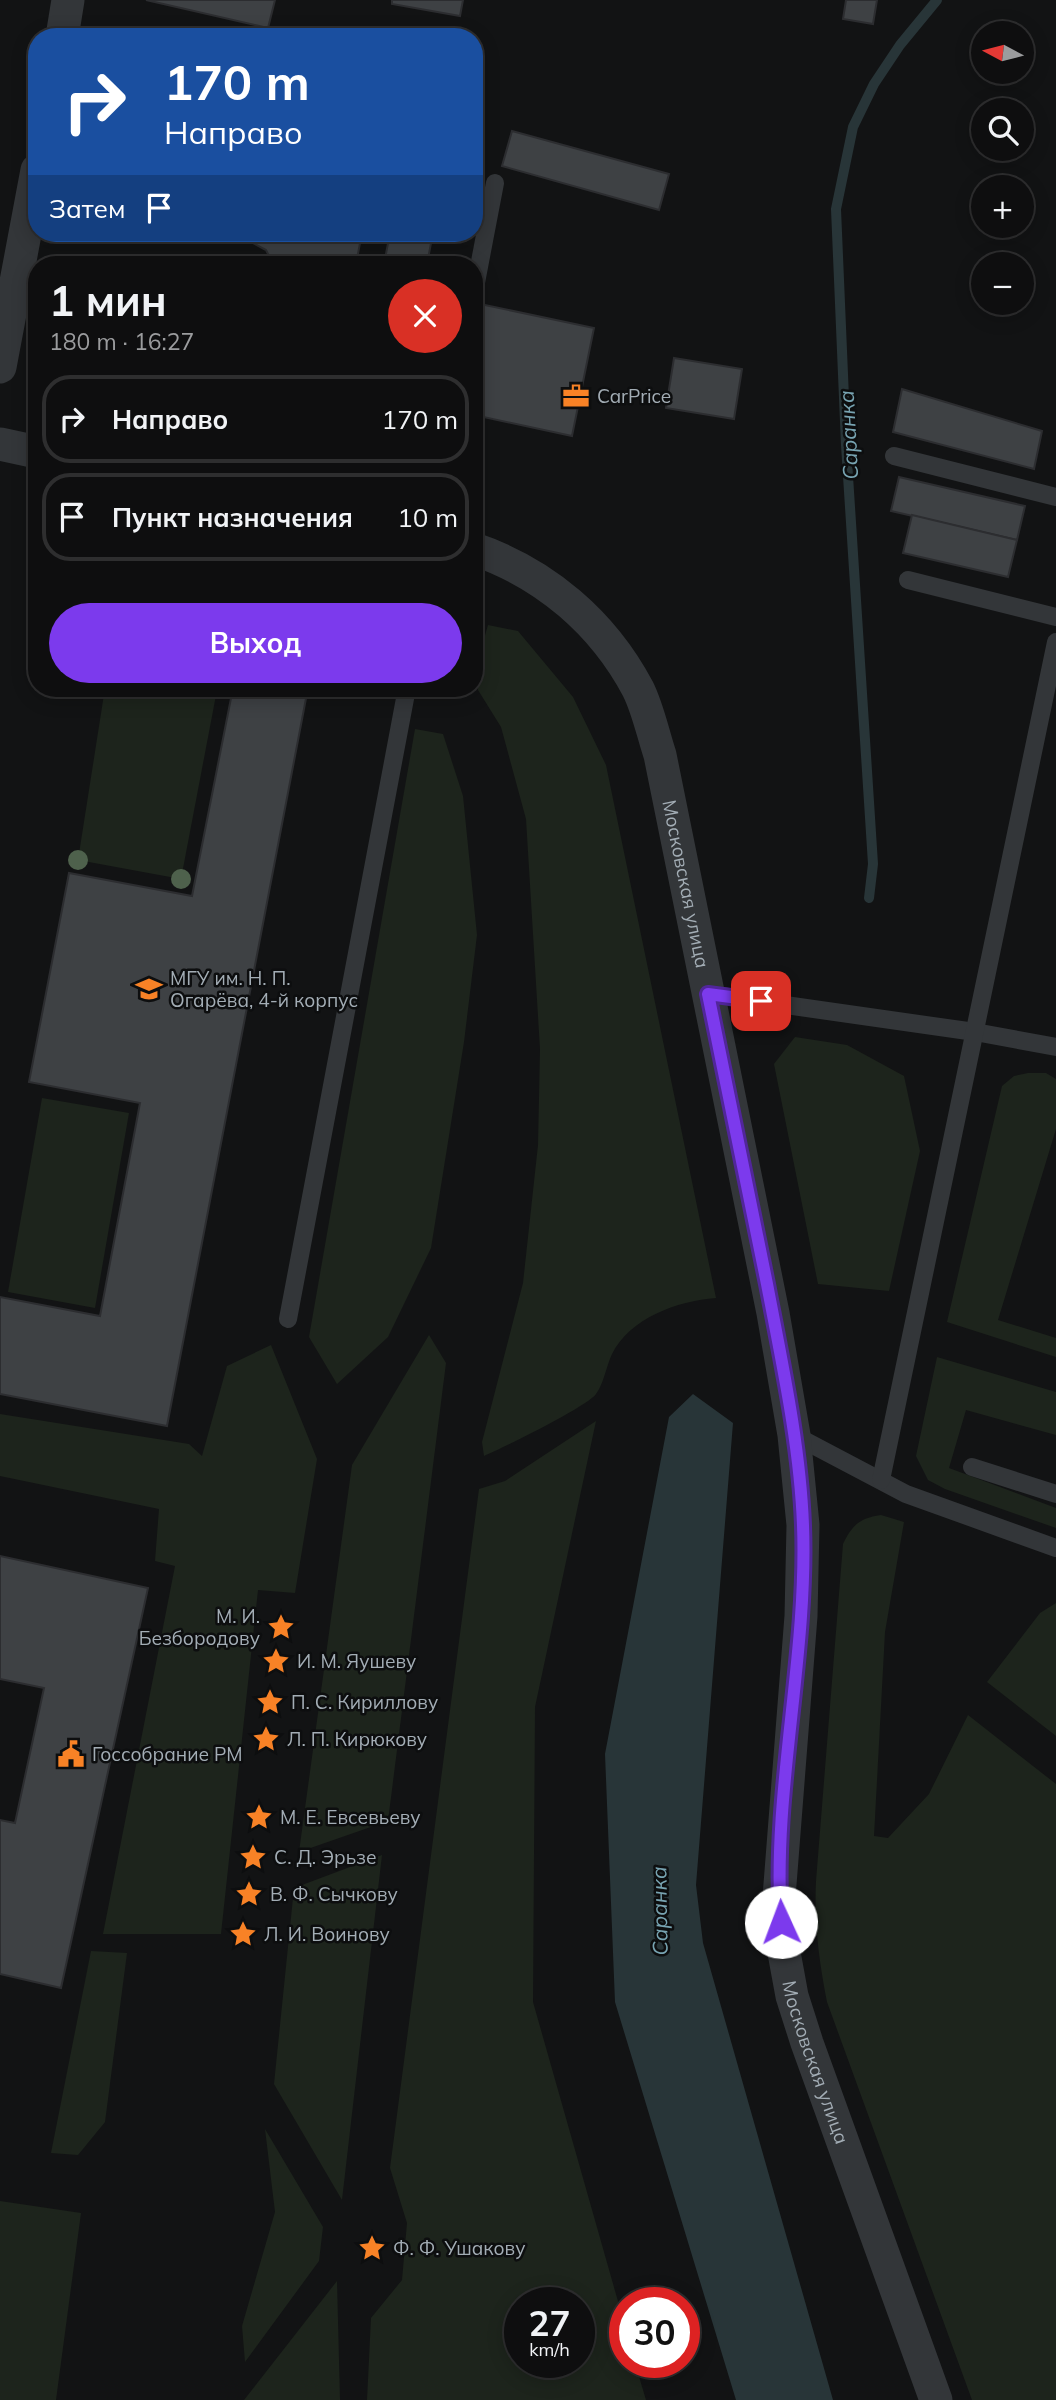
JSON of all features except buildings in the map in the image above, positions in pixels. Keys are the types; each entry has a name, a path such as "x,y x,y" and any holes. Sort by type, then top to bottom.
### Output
{"street":[{"path":"63,28 68,0"},
{"path":"0,367 28,218"},
{"path":"0,444 28,450"},
{"name":"Московская улица","path":"483,553 537,577 578,610 609,644 639,690 660,755 794,1435 803,1525 801,1616 779,1897 783,1947 792,1996 807,2043 936,2400"}],"lane":[{"path":"481,256 495,183"},
{"path":"894,456 1056,497"},
{"path":"908,580 1056,617"},
{"path":"881,1480 1056,642"},
{"path":"288,1319 405,697"},
{"path":"708,994 975,1032 1056,1047"},
{"path":"794,1435 906,1493 1056,1548"},
{"path":"972,1467 1056,1494"}],"shaded area":[{"path":"488,625 518,631 573,697 606,765 716,1298 686,1303 643,1321 620,1341 612,1354 599,1390 590,1400 484,1456 482,1442 523,1283 538,1145 540,1049 526,819 501,727 482,697 483,642"},
{"path":"104,697 216,697 181,879 78,860"},
{"path":"415,729 443,734 463,796 477,935 464,1042 431,1248 388,1337 337,1384 309,1337"},
{"path":"795,1037 847,1045 904,1076 920,1151 889,1291 818,1284 774,1064"},
{"path":"1046,1073 1056,1079 1056,1129 998,1320 1056,1338 1056,1357 947,1322 1002,1086 1014,1076"},
{"path":"42,1098 129,1113 95,1308 8,1292"},
{"path":"429,1335 446,1363 388,1821 299,1852 352,1465"},
{"path":"271,1345 317,1459 295,1593 258,1590 221,1934 103,1934 175,1566 155,1561 159,1509 0,1476 0,1414 189,1444 202,1456 227,1366"},
{"path":"937,1357 1056,1392 1056,1435 966,1410 949,1468 1056,1508 1056,1528 945,1489 928,1480 916,1456"},
{"path":"596,1421 535,1707 533,2002 614,2287 609,2287 609,2378 639,2378 646,2400 367,2400 371,2318 402,2280 407,2223 390,2168 479,1489 505,1481"},
{"path":"881,1515 904,1522 885,1632 874,1836 888,1838 929,1794 968,1715 1056,1784 1056,2400 972,2400 827,2002 818,1942 816,1881 843,1544 858,1524 867,1518"},
{"path":"1056,1603 1056,1736 987,1682 1040,1613"},
{"path":"382,1855 342,2200 274,2084 294,1888"},
{"path":"91,1951 127,1953 105,2122 78,2155 51,2153"},
{"path":"265,2129 323,2227 319,2261 245,2362 242,2326 275,2212"},
{"path":"0,2201 81,2213 56,2400 0,2400"},
{"path":"337,2281 340,2400 244,2400"}],"water":[{"path":"693,1394 733,1423 696,1885 703,1943 833,2400 736,2400 615,2002 605,1754 669,1417"}],"waterway":[{"name":"Саранка","path":"869,898 873,864 846,445 836,209 853,127 874,84 900,45 937,0"}],"place":[{"name":"CarPrice","path":"576,396"},
{"name":"МГУ им. Н. П. Огарёва, 4-й корпус","path":"149,989"},
{"name":"М. И. Безбородову","path":"281,1627"},
{"name":"И. М. Яушеву","path":"276,1661"},
{"name":"П. С. Кириллову","path":"270,1702"},
{"name":"Л. П. Кирюкову","path":"266,1739"},
{"name":"Госсобрание РМ","path":"71,1754"},
{"name":"М. Е. Евсевьеву","path":"259,1817"},
{"name":"С. Д. Эрьзе","path":"253,1857"},
{"name":"В. Ф. Сычкову","path":"249,1894"},
{"name":"Л. И. Воинову","path":"243,1934"},
{"name":"Ф. Ф. Ушакову","path":"372,2248"}],"route":[{"path":"761,1001 708,994 773,1313 794,1435 803,1525 801,1616 782,1841 779,1897 781,1922"}]}
